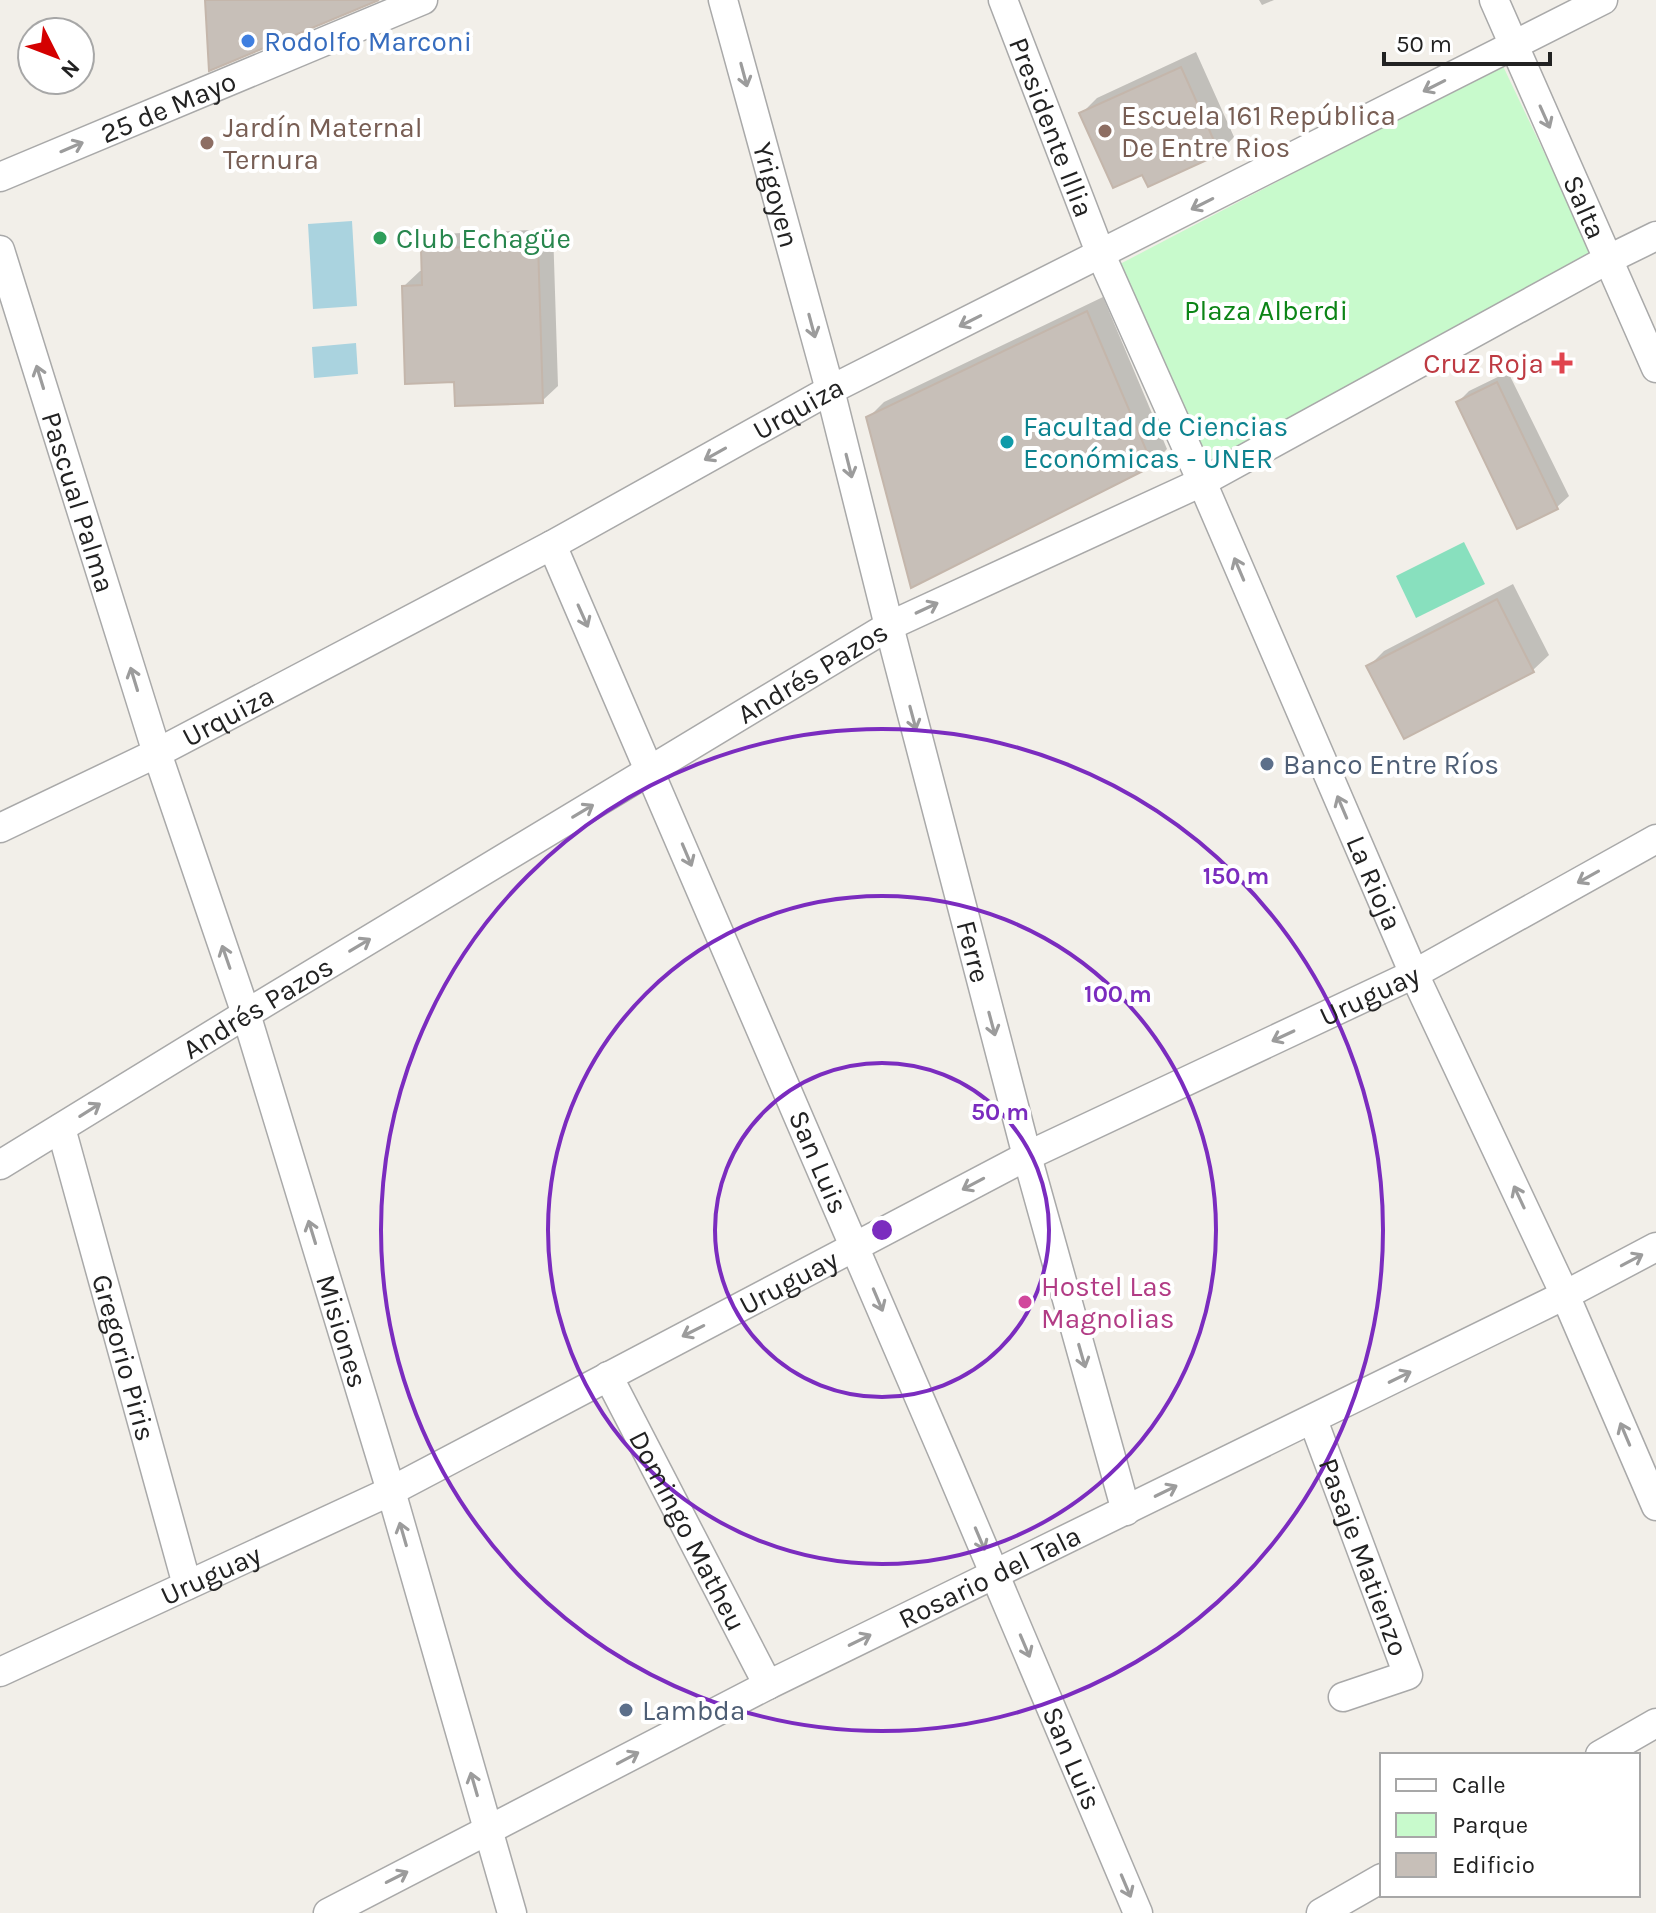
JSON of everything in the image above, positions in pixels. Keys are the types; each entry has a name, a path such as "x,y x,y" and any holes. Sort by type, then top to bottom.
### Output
{"street":[{"name":"25 de Mayo","path":"0,177 423,0"},
{"name":"Yrigoyen","path":"723,0 830,390"},
{"name":"Presidente Illia","path":"1003,0 1101,255"},
{"name":"Salta","path":"1494,0 1656,368"},
{"name":"Urquiza","path":"0,828 157,753 552,545 830,390 1603,0"},
{"name":"Andrés Pazos","path":"0,1165 889,626 1202,482 1656,236"},
{"name":"Pascual Palma","path":"0,250 157,753"},
{"name":"La Rioja","path":"1101,255 1414,974 1565,1295 1656,1506"},
{"name":"Ferre","path":"830,390 1027,1156 1126,1511"},
{"name":"San Luis","path":"552,545 651,770 1138,1913"},
{"name":"Misiones","path":"157,753 246,1014 391,1491 512,1913"},
{"name":"Uruguay","path":"0,1672 391,1491 1027,1156 1414,974 1656,839"},
{"name":"Gregorio Piris","path":"61,1128 187,1585"},
{"name":"Rosario del Tala","path":"328,1913 768,1685 1313,1420 1656,1247"},
{"name":"Domingo Matheu","path":"608,1376 768,1685"},
{"name":"Pasaje Matienzo","path":"1313,1420 1408,1675 1343,1697"},
{"path":"1604,1753 1656,1723"},
{"path":"1321,1913 1380,1879"}],"green space":[{"name":"Plaza Alberdi","path":"1502,64 1592,253 1209,465 1120,264"},
{"path":"1464,542 1485,584 1416,618 1396,576"}],"water":[{"path":"352,221 357,306 313,309 308,224"},
{"path":"356,343 358,374 314,378 312,347"}],"building":[{"name":"Rodolfo Marconi","path":"205,0 379,0 209,71"},
{"path":"1181,67 1220,154 1148,187 1142,175 1113,188 1079,113"},
{"path":"538,244 543,403 455,406 454,382 405,384 402,286 422,285 421,249"},
{"name":"Facultad de Ciencias Económicas - UNER","path":"1087,311 1153,466 911,588 866,417"},
{"path":"1497,382 1558,509 1517,529 1456,402"},
{"path":"1497,599 1534,672 1404,739 1366,666"}],"place":[{"name":"Rodolfo Marconi","path":"248,41"},
{"name":"Escuela 161 República De Entre Rios","path":"1105,131"},
{"name":"Jardín Maternal Ternura","path":"207,143"},
{"name":"Club Echagüe","path":"380,238"},
{"name":"Cruz Roja","path":"1562,363"},
{"name":"Facultad de Ciencias Económicas - UNER","path":"1007,442"},
{"name":"Banco Entre Ríos","path":"1267,764"},
{"name":"Hostel Las Magnolias","path":"1025,1302"},
{"name":"Lambda","path":"626,1710"}]}
